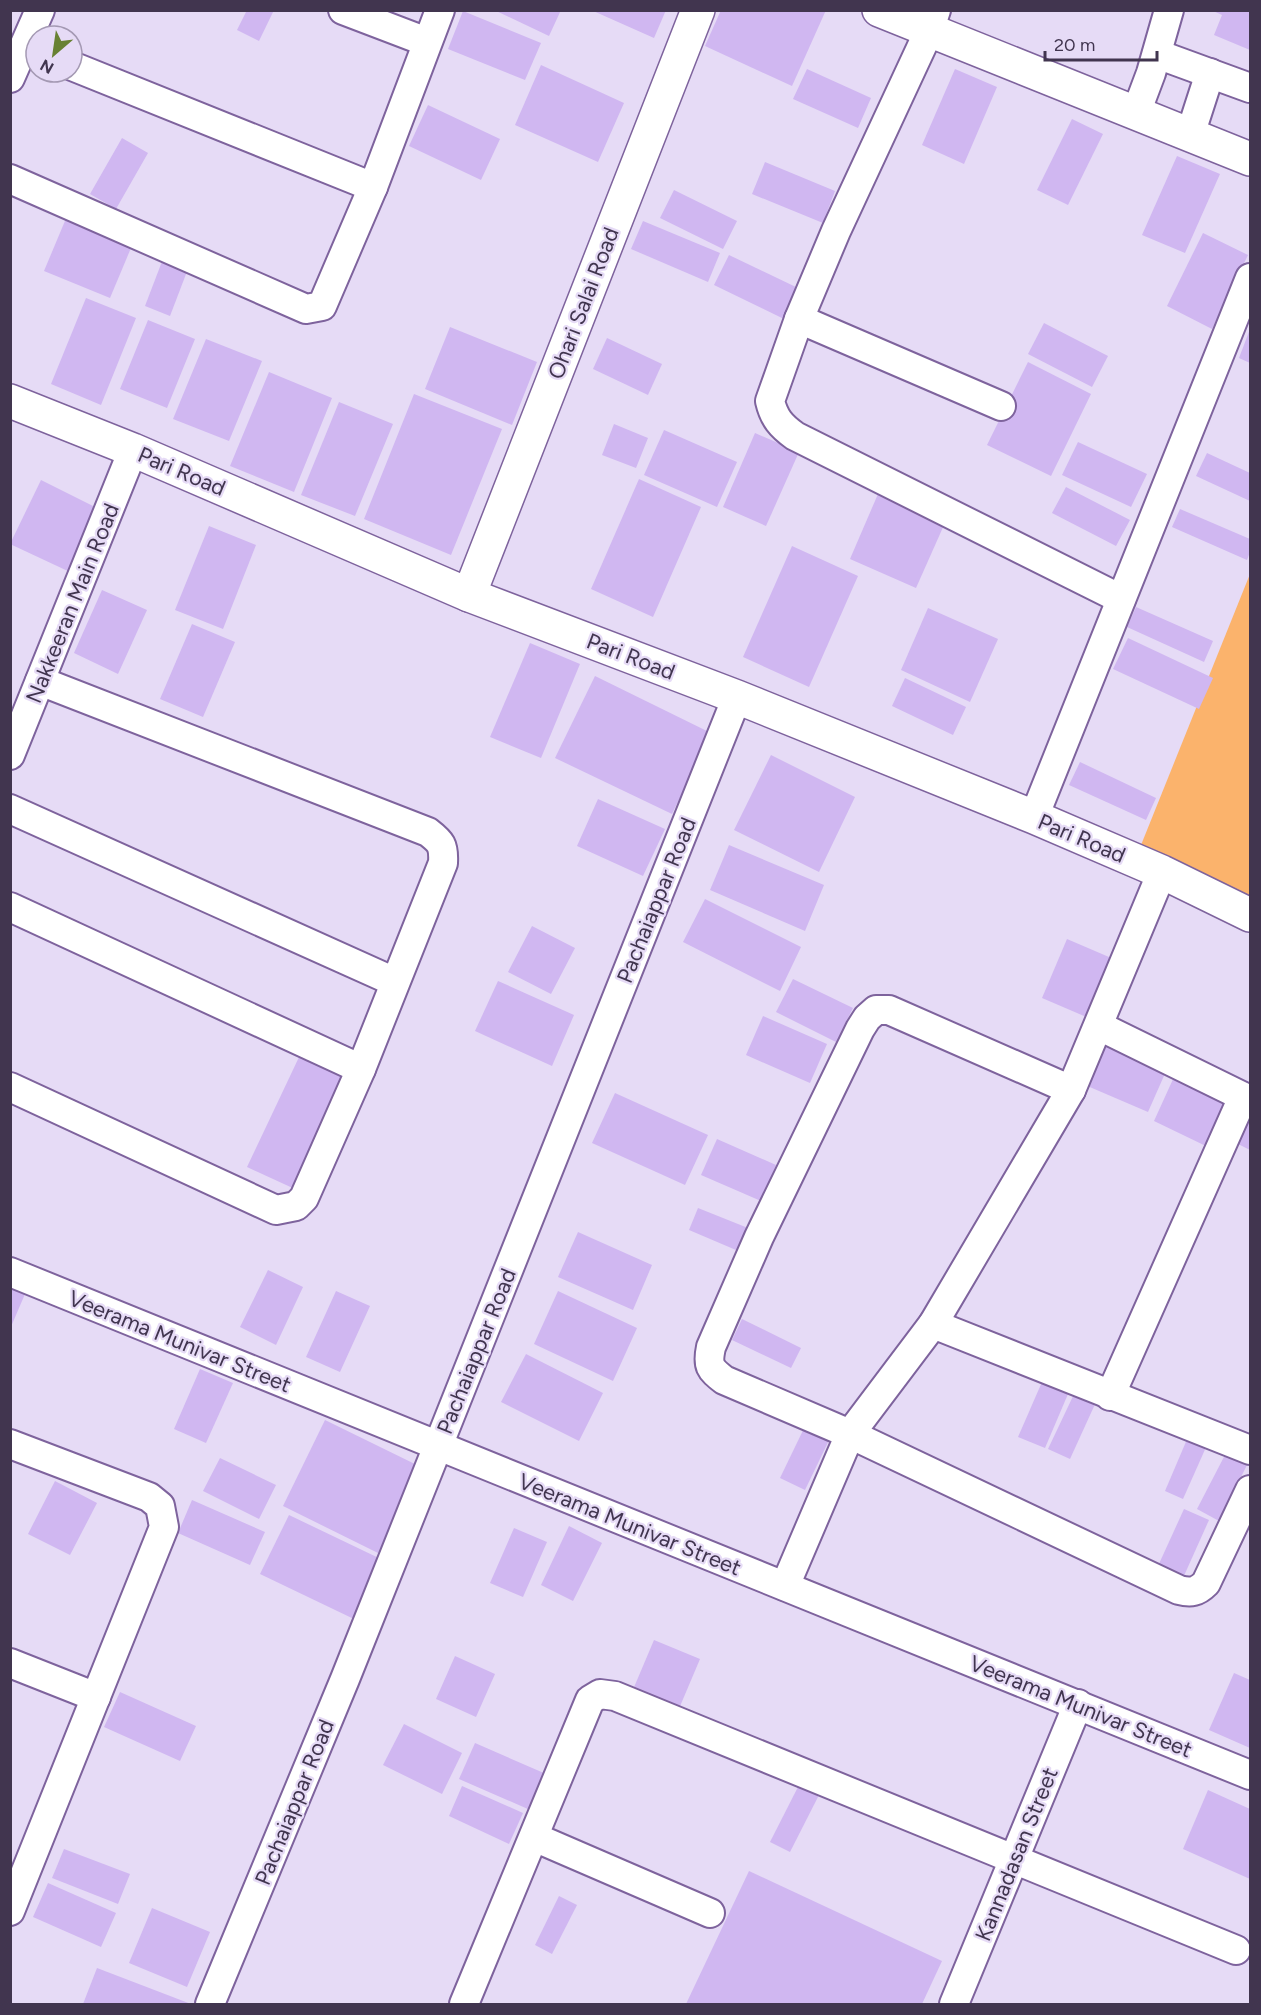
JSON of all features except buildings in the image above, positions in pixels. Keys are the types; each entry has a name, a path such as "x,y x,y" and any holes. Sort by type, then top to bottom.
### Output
{"main road":[{"name":"Ohari Salai Road","path":"469,595 698,10"},
{"path":"879,10 933,21 1136,113 1251,159"},
{"name":"Pari Road","path":"10,401 133,450 469,595 737,696 1034,817 1162,872 1251,915"}],"street":[{"path":"343,10 427,42"},
{"path":"10,179 306,309 322,306 373,187 440,10"},
{"path":"1136,113 1169,10"},
{"path":"933,21 836,231 799,319 770,401 773,413 780,425 795,436 1121,599"},
{"path":"1156,54 1251,88"},
{"path":"10,78 24,58"},
{"path":"84,71 373,187"},
{"path":"1190,135 1210,73"},
{"path":"1034,817 1251,278"},
{"path":"799,319 1001,406"},
{"name":"Nakkeeran Main Road","path":"10,755 133,450"},
{"path":"10,1087 276,1210 296,1206 303,1198 361,1069 443,863 441,842 428,832 40,681"},
{"name":"Pachaiappar Road","path":"210,2004 345,1679 737,696"},
{"path":"10,809 395,982"},
{"path":"785,1586 850,1434 933,1324 1071,1090 1162,872"},
{"path":"10,907 361,1069"},
{"path":"1071,1090 889,1010 876,1010 860,1029 759,1237 711,1347 708,1359 712,1371 724,1380 850,1434 1179,1590 1198,1591 1206,1583 1251,1490"},
{"path":"1099,1026 1247,1099 1110,1396"},
{"name":"Veerama Munivar Street","path":"10,1272 1251,1775"},
{"path":"933,1324 1251,1450"},
{"path":"10,1444 149,1497 160,1506 164,1527 12,1901"},
{"path":"10,1663 96,1697"},
{"path":"464,2004 590,1700 600,1694 615,1696 1236,1950"},
{"name":"Kannadasan Street","path":"954,2004 1078,1704"},
{"path":"534,1837 710,1912"}],"shaded area":[{"path":"1250,574 1250,916 1135,860"}]}
